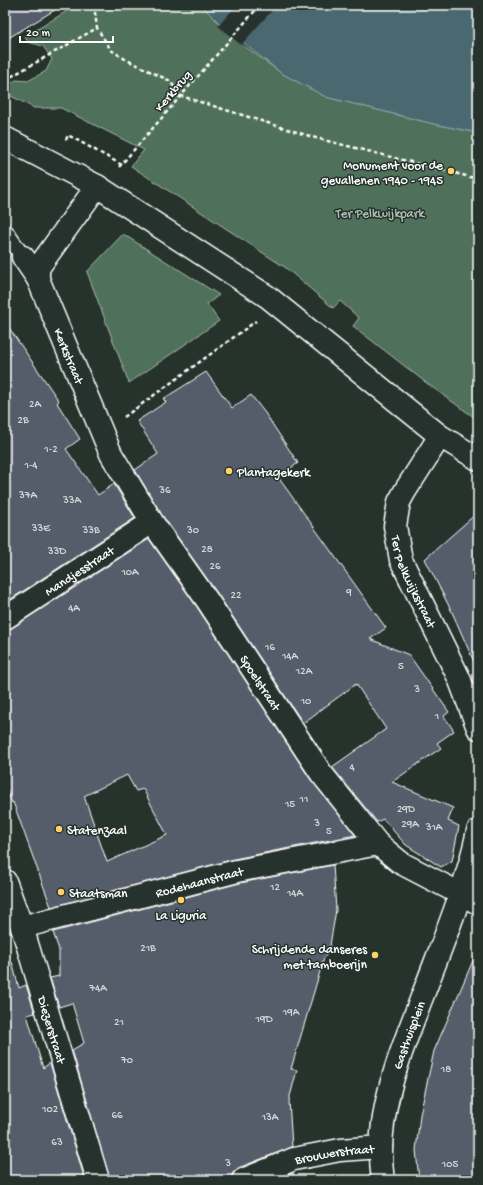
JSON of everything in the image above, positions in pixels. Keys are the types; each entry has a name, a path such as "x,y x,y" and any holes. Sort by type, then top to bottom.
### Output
{"street":[{"path":"5,138 97,186 268,297 440,436 478,459"},
{"path":"38,279 38,268 97,186"},
{"name":"Kerkstraat","path":"23,257 38,279 103,432"},
{"name":"Spoelstraat","path":"103,432 111,454 152,522 207,600 321,773 378,844 401,864 469,899"},
{"name":"Ter Pelkwijkstraat","path":"440,436 404,491 399,502 395,526 401,560 459,678 478,728"},
{"name":"Mandjesstraat","path":"5,618 152,522"},
{"path":"469,899 478,831"},
{"name":"Rodehaanstraat","path":"22,927 237,871 378,844"},
{"name":"Diezerstraat","path":"5,881 22,927 98,1180"},
{"name":"Gasthuisplein","path":"383,1180 381,1147 388,1096 411,1024 469,899"},
{"name":"Brouwerstraat","path":"243,1180 294,1160 315,1154 340,1150 381,1147"}],"lane":[{"name":"Kerkstraat","path":"5,231 23,257"}],"path":[{"path":"94,5 97,28 111,50 125,59 170,81 180,96 316,138 478,179"},
{"name":"Kerkbrug","path":"97,186 122,165 260,5"},
{"path":"5,80 97,28"},
{"path":"103,432 278,306"}],"green space":[{"name":"Ter Pelkwijkpark","path":"72,5 201,5 243,45 281,73 326,97 434,124 478,133 478,420 429,385 353,326 359,318 340,301 333,308 286,268 131,166 144,150 61,108 34,108 9,95 5,96 5,87 16,80 28,81 46,71 52,59 43,46 28,42 25,37 70,9"},
{"path":"123,234 219,295 207,304 219,321 129,383 87,272"}],"water":[{"path":"201,5 478,5 478,133 434,124 326,97 281,73 219,23"}],"pier":[{"path":"237,5 277,5 241,45 218,26"}],"building":[{"path":"5,5 63,5 5,40"},
{"path":"5,322 59,401 57,403 80,439 66,449 98,495 114,484 135,518 5,603"},
{"path":"206,372 232,408 251,395 265,413 298,463 278,477 386,628 370,639 409,655 449,712 444,716 454,731 437,743 441,748 392,782 453,808 448,821 459,826 452,861 441,867 406,845 383,819 377,822 332,767 386,729 356,684 303,723 217,593 162,515 135,470 158,454 137,421 166,402 163,399"},
{"path":"478,512 478,671 452,612 425,559"},
{"path":"149,539 197,607 311,780 355,835 234,859 51,907 13,802 12,803 5,785 5,630 12,628","holes":["127,775 136,791 143,789 167,835 107,862 84,796"]},
{"path":"333,865 336,910 329,951 324,958 291,1069 297,1070 289,1100 292,1147 238,1168 233,1173 231,1180 110,1180 72,1050 84,1043 72,1003 59,1007 50,978 59,976 59,950 53,932 240,883"},
{"path":"478,949 478,1180 419,1180 416,1150 420,1115 434,1051"},
{"path":"12,962 19,988 26,985 35,1013 27,1015 43,1068 50,1063 85,1180 5,1180 5,963"},
{"path":"293,1173 295,1180 276,1180"}],"place":[{"name":"Monument voor de gevallenen 1940 - 1945","path":"451,171"},
{"name":"Plantagekerk","path":"229,471"},
{"name":"Statenzaal","path":"59,829"},
{"name":"Staatsman","path":"61,892"},
{"name":"La Liguria","path":"181,900"},
{"name":"Schrijdende danseres met tamboerijn","path":"375,955"}]}
